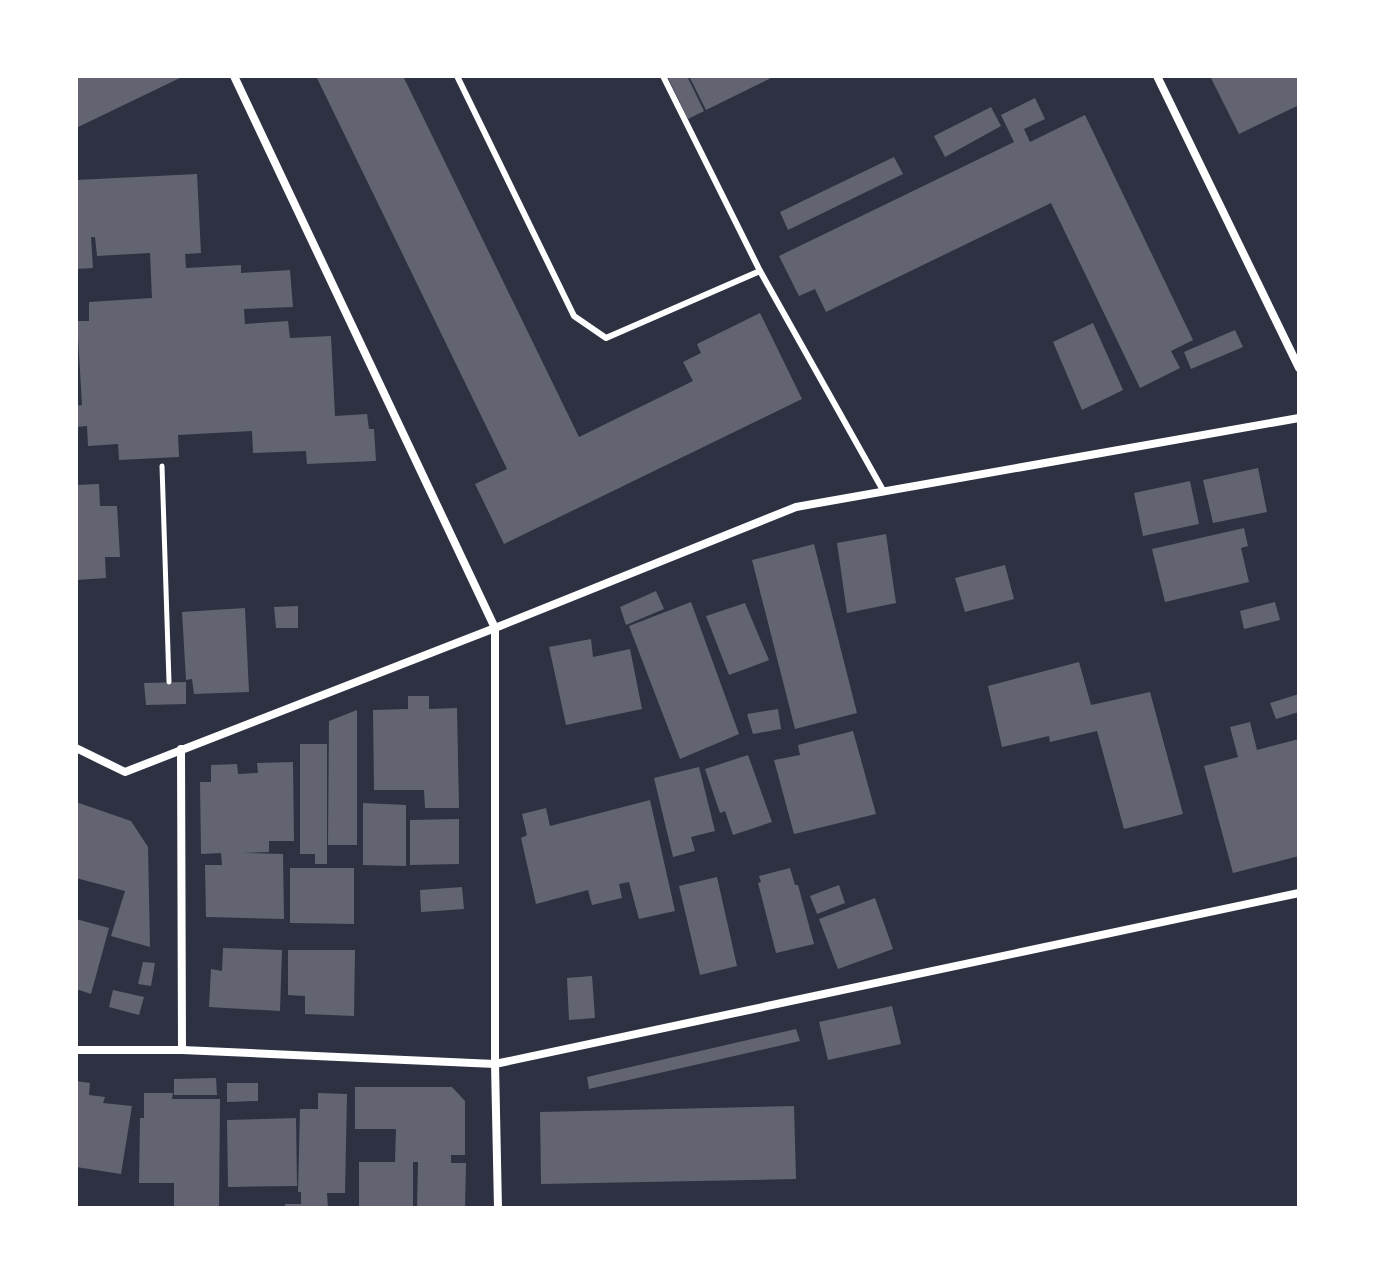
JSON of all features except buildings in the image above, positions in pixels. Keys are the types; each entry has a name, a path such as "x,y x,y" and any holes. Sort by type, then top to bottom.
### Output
{"street":[{"path":"234,76 495,628 498,1208"},
{"path":"1157,76 1299,368"},
{"path":"76,748 125,772 796,507 1299,418"},
{"path":"181,749 182,1050"},
{"path":"76,1050 182,1050 495,1064 1299,893"}],"lane":[{"path":"457,76 574,316 606,338 760,271"},
{"path":"663,76 760,271 884,492"}],"path":[{"path":"162,466 169,682"}]}
